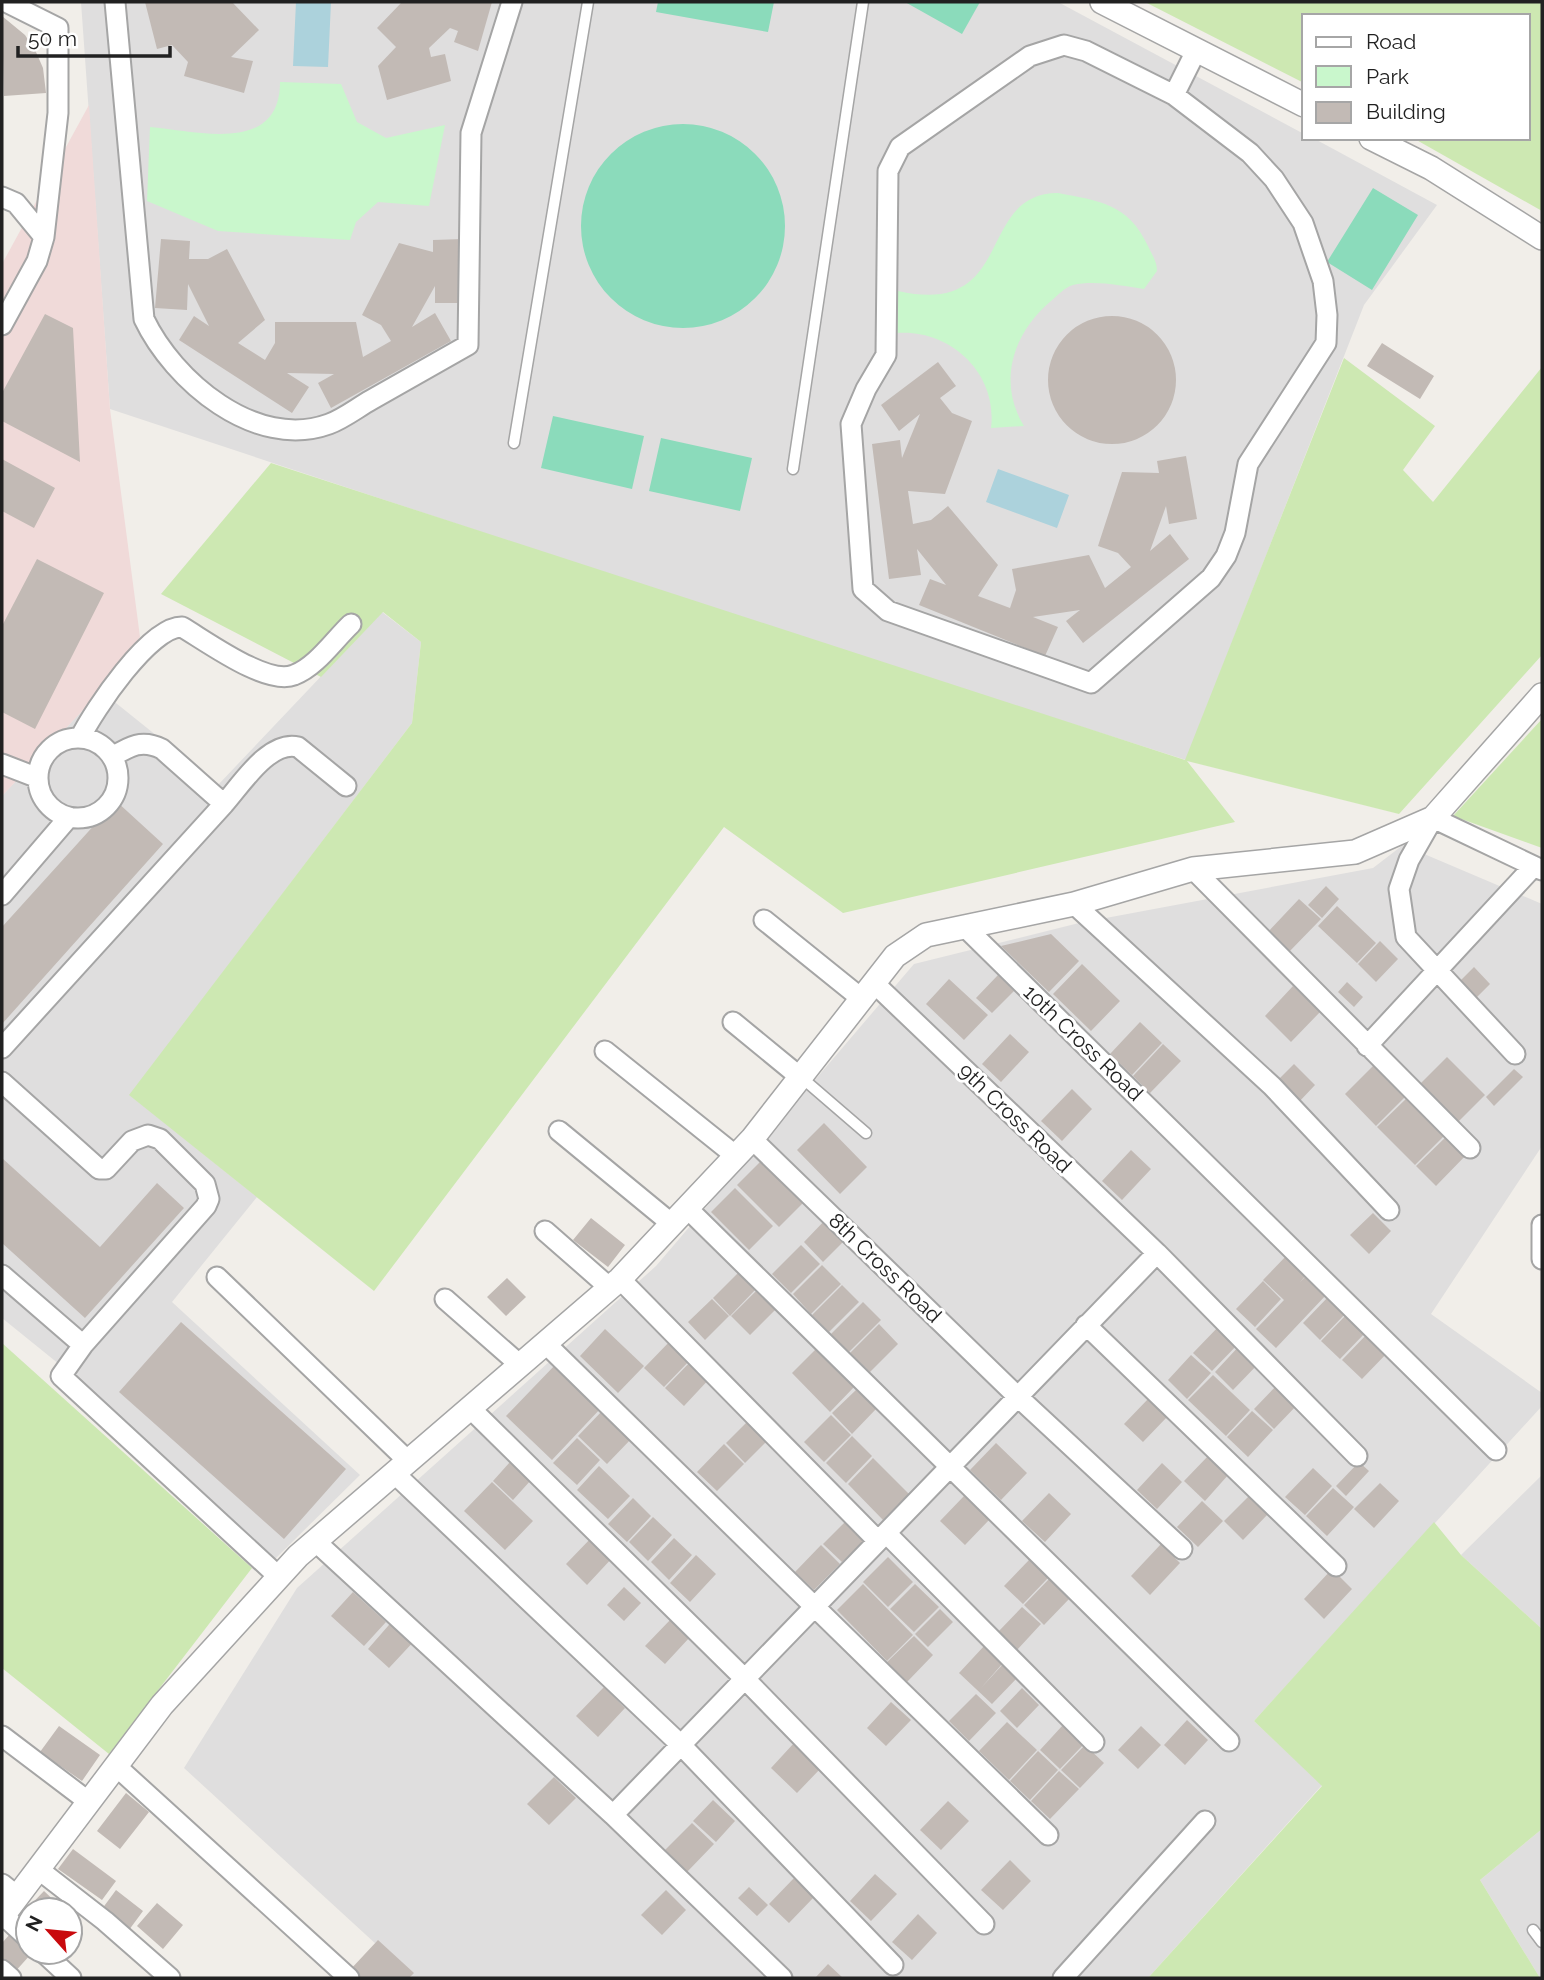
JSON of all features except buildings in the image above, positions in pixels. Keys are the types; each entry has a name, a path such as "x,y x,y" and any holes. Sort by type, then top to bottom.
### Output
{"street":[{"path":"2,325 37,261 44,237 58,113 58,28 6,2"},
{"path":"115,2 144,319 153,338 178,371 212,399 258,422 301,428 330,424 468,345 471,133 512,2"},
{"path":"1102,2 1302,104"},
{"path":"1064,44 1086,51 1169,93 1250,153 1273,179 1303,223 1323,281 1327,316 1326,343 1248,464 1235,533 1226,556 1211,578 1091,683 888,611 863,589 851,424 866,389 886,355 888,171 900,147 1030,56 1064,44"},
{"path":"1169,93 1192,49"},
{"path":"1375,140 1431,168 1542,238"},
{"path":"2,197 16,203 44,237"},
{"path":"80,738 94,711 111,690 153,642 173,627 182,627 248,665 281,678 305,670 351,624"},
{"path":"1515,1054 1406,937 1399,889 1409,860 1433,818 1542,695"},
{"path":"80,738 104,747 112,757 117,769 114,795 95,814 69,817 47,803 38,778 46,753 56,744 80,738"},
{"path":"112,757 132,745 152,744 162,749 223,804"},
{"path":"2,1048 223,804 275,751 291,745 298,747 346,786"},
{"path":"2,764 38,778"},
{"path":"2,895 69,817"},
{"path":"2,1916 10,1890 38,1869 162,1705 278,1577 315,1541 615,1283 752,1139 895,956 926,935 1074,904 1193,869 1354,852 1433,818 1537,869 1437,970 1367,1046"},
{"path":"1193,869 1470,1148"},
{"path":"1074,904 1272,1086 1389,1210"},
{"name":"9th Cross Road","path":"764,920 868,991 1157,1253 1357,1456"},
{"name":"10th Cross Road","path":"965,927 1496,1450"},
{"path":"733,1022 800,1077"},
{"path":"604,1051 736,1156"},
{"path":"2,1082 99,1169 106,1169 132,1141 148,1135 160,1139 205,1184 208,1190 206,1206 83,1345 61,1376 278,1577"},
{"path":"559,1131 680,1216 951,1465 1229,1741"},
{"name":"8th Cross Road","path":"752,1139 1018,1396 1182,1549"},
{"path":"1542,1225 1542,1259"},
{"path":"545,1231 615,1283 1094,1742"},
{"path":"613,1815 1157,1253"},
{"path":"2,1275 83,1345"},
{"path":"217,1277 401,1467 681,1745 893,1965"},
{"path":"445,1299 520,1365"},
{"path":"1086,1325 1336,1566"},
{"path":"545,1343 1048,1835"},
{"path":"470,1408 745,1679 984,1924"},
{"path":"315,1541 613,1815 782,1978"},
{"path":"2,1736 89,1802"},
{"path":"116,1766 349,1978"},
{"path":"1063,1978 1205,1821"},
{"path":"38,1869 106,1922 170,1978"},
{"path":"58,1966 71,1978"},
{"path":"2,1970 11,1978"}],"lane":[{"path":"514,443 588,2"},
{"path":"793,469 863,2"},
{"path":"800,1077 866,1133"},
{"path":"1533,1930 1542,1942"}],"shaded area":[{"path":"81,2 1058,2 1302,133 1302,140 1317,140 1437,205 1364,305 1186,760 765,626 110,409"},
{"path":"89,105 110,409 140,637 101,691 2,796 2,264"},
{"path":"382,612 421,642 412,723 130,1095 257,1197 172,1302 360,1475 274,1560 96,1394 2,1318 2,796 101,691 218,785"},
{"path":"1403,845 1542,904 1542,1146 1431,1314 1542,1393 1542,1406 1254,1721 1322,1785 1148,1978 413,1978 184,1768 297,1588 656,1266 914,964 1079,923 1373,868"},
{"path":"1542,1475 1542,1629 1461,1555"},
{"path":"1542,1829 1542,1978 1540,1978 1480,1880"}],"green space":[{"path":"658,2 774,2 768,32 656,12"},
{"path":"905,2 980,2 962,34"},
{"path":"1145,2 1542,2 1542,211 1417,140 1530,140 1530,14 1302,14 1302,82"},
{"path":"280,82 341,84 357,122 386,138 445,125 429,206 378,202 356,222 350,240 218,231 147,201 150,127 212,134 251,129 266,120 276,105"},
{"path":"683,124 722,131 755,154 778,187 785,226 778,265 755,298 722,321 683,328 644,321 611,298 588,265 581,226 588,187 611,154 644,131"},
{"path":"1373,188 1418,215 1372,290 1327,262"},
{"path":"1058,193 1099,202 1122,212 1140,232 1154,258 1157,271 1144,289 1108,284 1073,285 1051,301 1027,328 1013,359 1011,392 1024,426 991,428 987,389 967,358 935,338 897,333 898,291 936,295 962,287 979,272 1015,212 1032,198"},
{"path":"1344,358 1435,426 1403,470 1433,502 1542,367 1542,655 1399,814 1187,761 1235,822 843,913 724,827 374,1291 129,1095 412,723 421,642 383,612 321,677 161,594 271,463 1185,760"},
{"path":"553,416 644,436 632,489 541,468"},
{"path":"661,438 752,458 740,511 649,491"},
{"path":"1542,719 1542,848 1453,816"},
{"path":"2,1343 252,1568 109,1754 2,1668"},
{"path":"1434,1522 1461,1555 1542,1629 1542,1829 1480,1880 1540,1978 1148,1978 1322,1786 1254,1721"}],"water":[{"path":"296,2 331,2 328,67 293,66"},
{"path":"998,469 1069,495 1057,528 986,502"}]}
